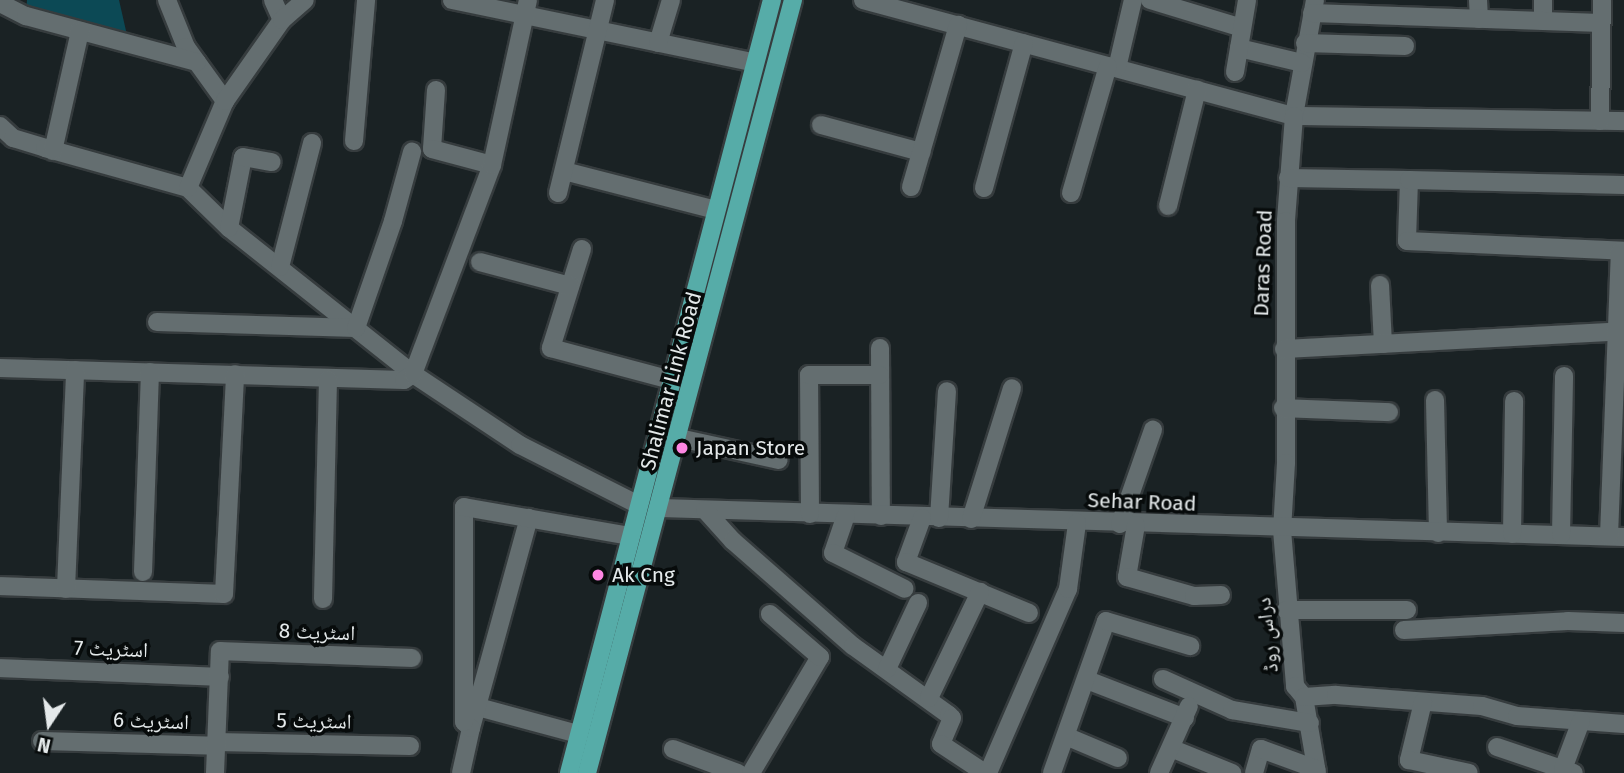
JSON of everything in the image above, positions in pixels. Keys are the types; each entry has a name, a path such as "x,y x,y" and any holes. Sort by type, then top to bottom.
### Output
{"main road":[{"name":"Shalimar Link Road","path":"577,772 579,734 772,0"},
{"name":"Shalimar Link Road","path":"577,772 660,508 793,0"},
{"path":"699,272 722,278"}],"street":[{"path":"167,0 197,62 225,101"},
{"path":"273,0 282,20"},
{"path":"187,188 225,101 282,20 305,0"},
{"path":"354,141 366,0"},
{"path":"452,0 526,8 598,30 755,64"},
{"path":"558,192 606,0"},
{"path":"658,43 671,0"},
{"path":"863,0 1294,116 1624,121"},
{"path":"1071,194 1133,0"},
{"path":"1150,0 1242,28"},
{"path":"1235,72 1247,0"},
{"path":"1478,0 1479,19"},
{"path":"1543,0 1543,21"},
{"path":"1600,121 1602,0"},
{"path":"0,3 27,8 80,31 197,62"},
{"path":"1313,6 1404,8 1479,19 1601,23"},
{"name":"Daras Road","path":"1282,530 1286,463 1283,408 1289,178 1294,116 1313,6"},
{"path":"0,368 235,374 393,383 413,374 492,165 526,8"},
{"path":"911,187 958,25"},
{"path":"53,151 80,31"},
{"path":"984,188 1024,43"},
{"path":"1305,43 1405,46"},
{"path":"1239,48 1302,63"},
{"path":"1168,206 1197,89"},
{"path":"436,90 432,149 492,165"},
{"path":"821,125 921,152"},
{"path":"0,126 13,138 187,188 229,228 413,374 520,445 639,505"},
{"path":"279,267 312,143"},
{"path":"356,327 393,222 412,152"},
{"path":"229,228 243,158 272,162"},
{"path":"564,171 716,210"},
{"path":"1289,178 1624,185"},
{"path":"1409,180 1407,241 1622,251 1617,536"},
{"path":"582,248 551,348 671,380"},
{"path":"480,262 570,286"},
{"path":"1380,285 1383,344"},
{"path":"157,322 356,327"},
{"path":"1284,349 1621,331"},
{"path":"880,348 881,516"},
{"path":"66,589 75,370"},
{"path":"144,572 150,372"},
{"path":"0,586 224,594 235,374"},
{"path":"810,514 809,375 880,375"},
{"path":"1560,535 1564,376"},
{"path":"323,599 328,379"},
{"path":"971,519 1012,388"},
{"path":"947,391 930,518 906,562 1029,613"},
{"path":"1435,401 1437,533"},
{"path":"1512,534 1514,401"},
{"path":"1283,408 1389,412"},
{"path":"1153,430 1128,525 1127,577 1194,596 1221,595"},
{"path":"679,438 779,460"},
{"path":"471,728 464,722 464,507 631,536"},
{"name":"Sehar Road","path":"660,508 1282,530 1617,536"},
{"path":"705,510 742,550 887,669 929,698 952,718 941,744 987,773 1068,589 1077,523"},
{"path":"846,515 833,553 905,589"},
{"path":"461,773 529,518"},
{"name":"دراس روڈ","path":"1282,530 1286,610 1295,686 1304,697 1317,771"},
{"path":"929,698 980,592"},
{"path":"887,669 918,603"},
{"path":"1286,610 1407,610"},
{"path":"751,773 820,656 770,614"},
{"path":"1052,773 1068,737 1106,621 1190,646"},
{"path":"1404,631 1568,621 1624,622"},
{"name":"اسٹریٹ 8","path":"220,677 220,650 412,658"},
{"name":"اسٹریٹ 7","path":"0,668 220,677"},
{"path":"215,773 220,677"},
{"path":"1163,678 1232,710 1310,723"},
{"path":"1087,680 1185,718"},
{"path":"1159,773 1173,749 1194,694"},
{"path":"1304,697 1336,695 1423,702 1624,724"},
{"path":"1423,702 1409,760 1469,773"},
{"path":"478,707 579,734"},
{"path":"1497,747 1569,771 1581,721"},
{"path":"1068,737 1118,758"},
{"name":"اسٹریٹ 6","path":"42,741 216,744"},
{"name":"اسٹریٹ 5","path":"216,744 410,746"},
{"path":"673,749 738,773"},
{"path":"1173,749 1232,773"},
{"path":"1254,773 1261,750 1317,771"}],"shaded area":[{"path":"27,0 119,0 129,44 26,16"}],"place":[{"name":"Japan Store","path":"682,448"},
{"name":"Ak Cng","path":"598,575"}]}
